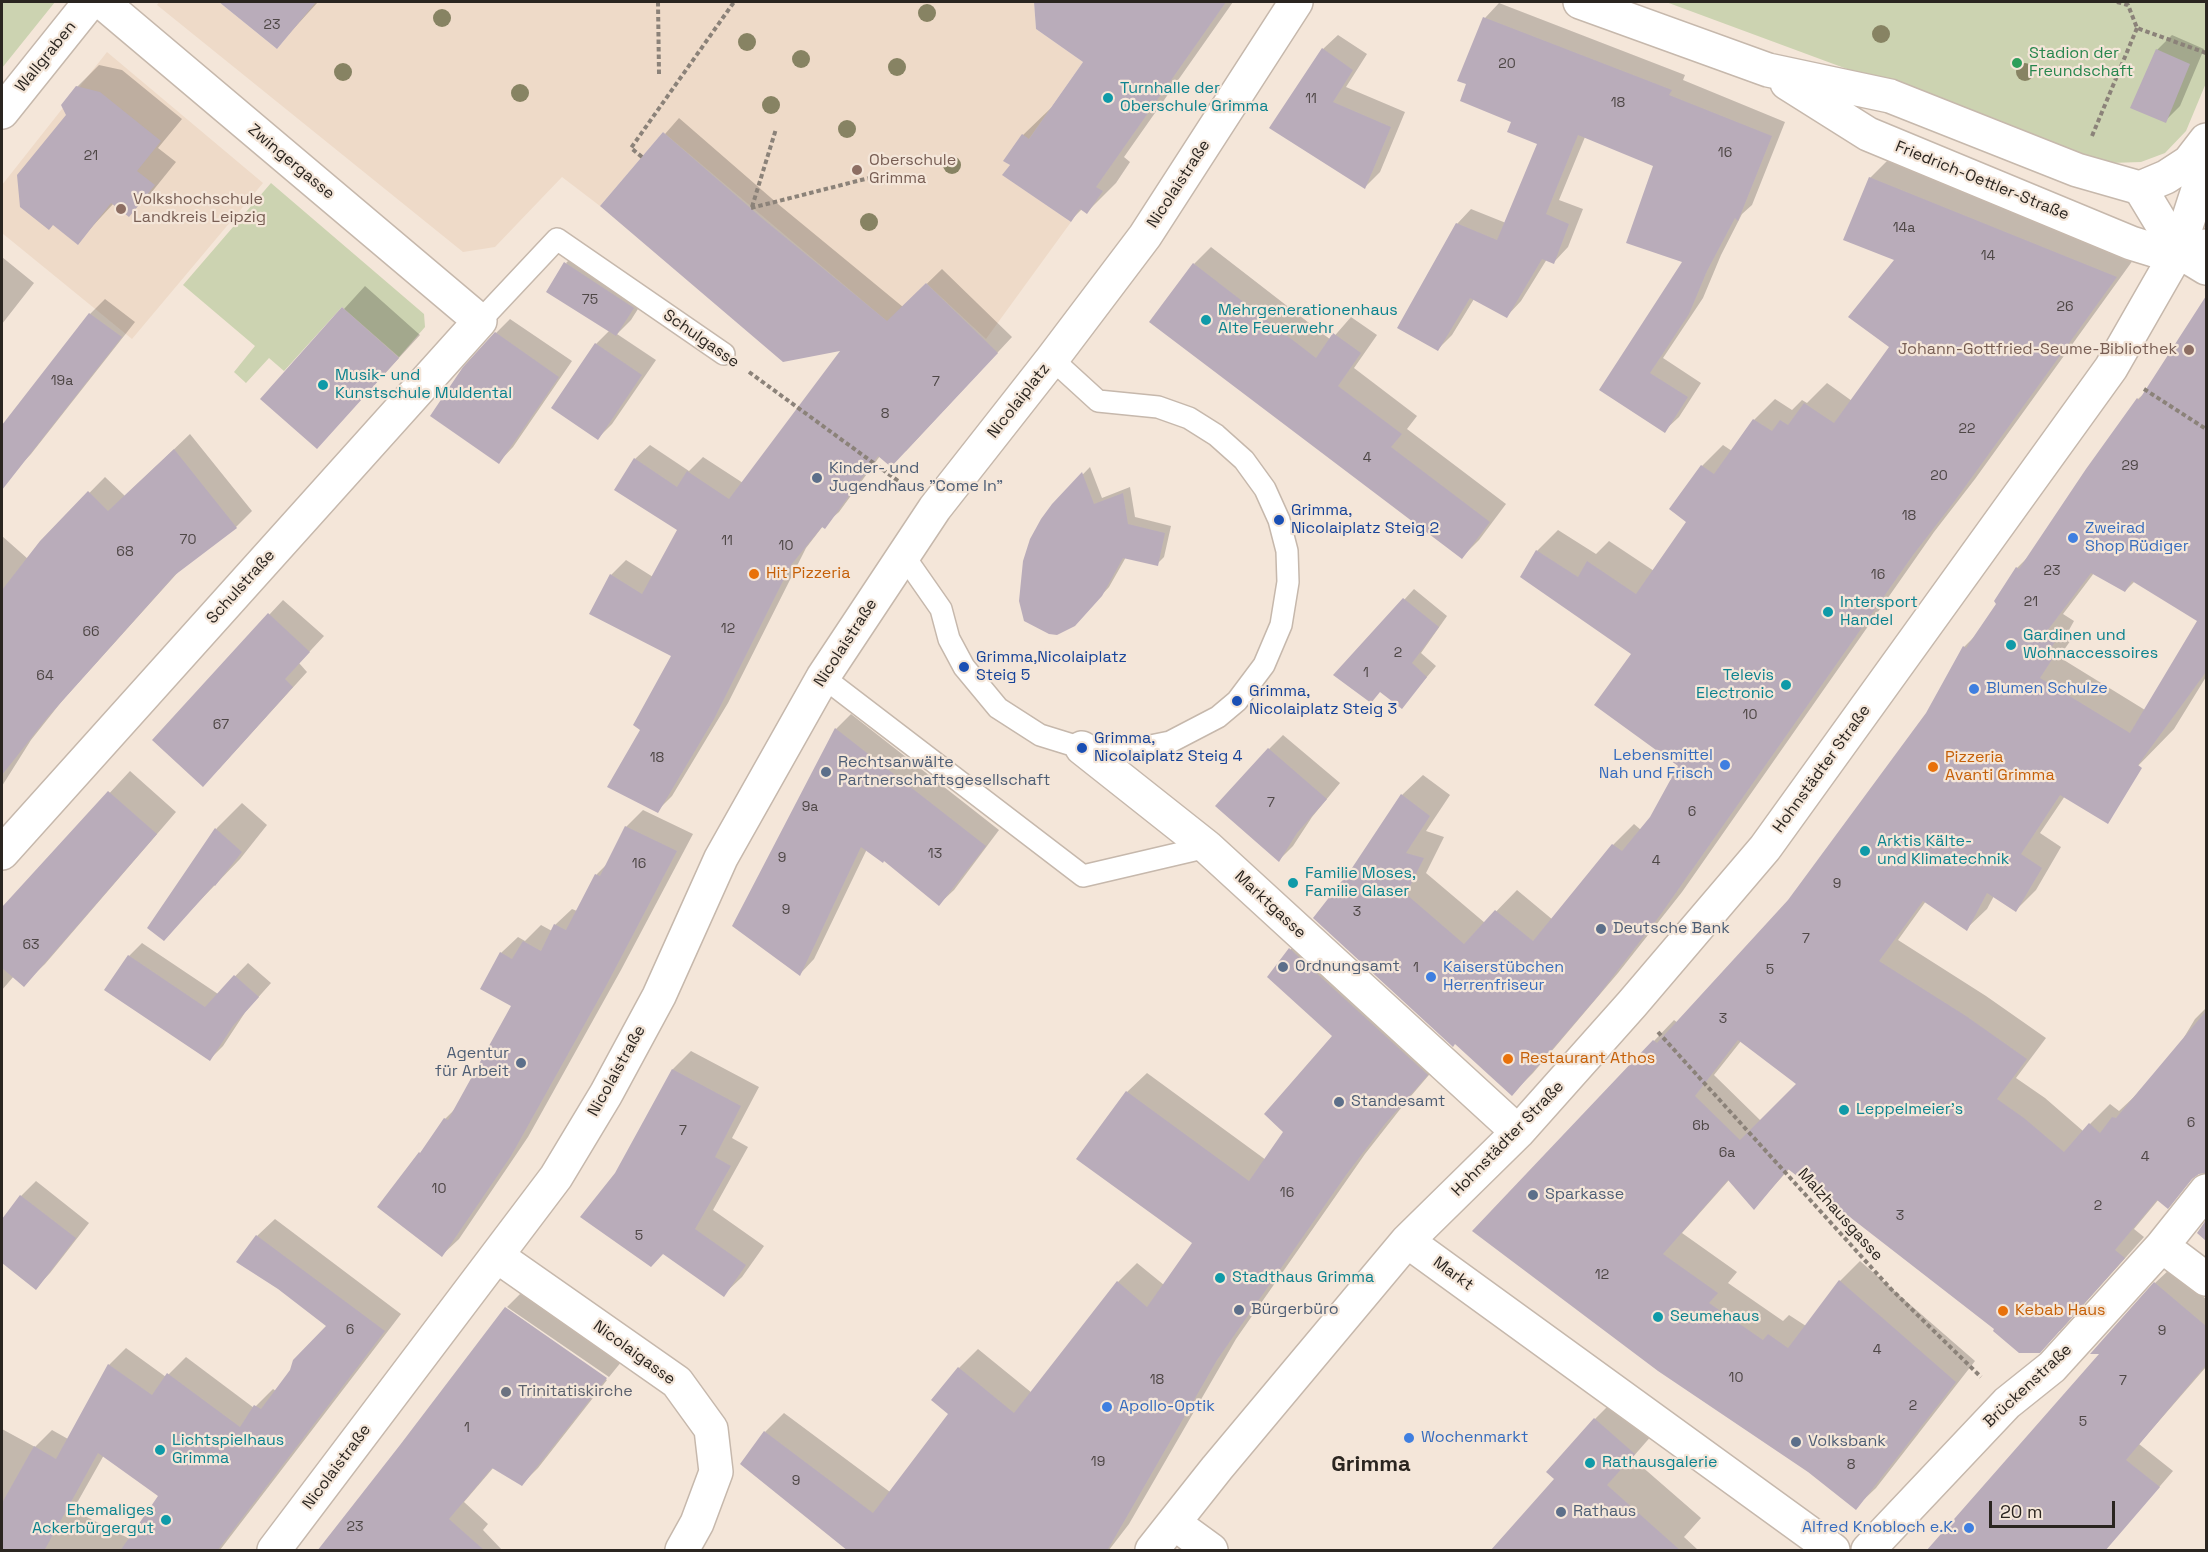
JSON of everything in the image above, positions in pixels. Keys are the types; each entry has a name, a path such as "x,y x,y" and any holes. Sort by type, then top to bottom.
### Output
{"street":[{"name":"Wallgraben","path":"2,111 90,2"},
{"name":"Zwingergasse","path":"102,2 480,321"},
{"name":"Nicolaistraße","path":"1052,359 1145,236 1296,2"},
{"name":"Friedrich-Oettler-Straße","path":"1580,2 1767,70 1890,96 2077,170 2140,188"},
{"name":"Friedrich-Oettler-Straße","path":"1767,70 1868,134 2131,243 2157,250 2192,248 2206,268"},
{"path":"2192,248 2140,188 2166,177 2189,162 2206,140"},
{"name":"Hohnstädter Straße","path":"1407,1241 1518,1132 1632,1004 1765,848 2111,368 2192,248 2206,165"},
{"name":"Schulstraße","path":"2,853 480,321"},
{"name":"Nicolaiplatz","path":"904,556 935,508 1052,359"},
{"name":"Nicolaistraße","path":"274,1551 556,1177 606,1094 659,996 721,858 823,677 904,556"},
{"name":"Marktgasse","path":"1082,748 1207,847 1518,1132"},
{"name":"Brückenstraße","path":"1868,1551 2007,1403 2052,1367 2162,1246 2206,1191"},
{"path":"1152,1551 1407,1241"},
{"name":"Markt","path":"1407,1241 1833,1551"},
{"path":"2162,1246 2206,1280"},
{"name":"Nicolaigasse","path":"497,1256 676,1382 711,1429 716,1472 697,1523 682,1551"},
{"path":"1174,1523 1212,1551"}],"lane":[{"name":"Schulgasse","path":"480,321 557,239 724,354"},
{"name":"Nicolaiplatz","path":"904,556 941,609 949,639 964,667 998,708 1040,735 1082,748 1131,750 1170,742 1218,717 1237,701 1264,665 1281,625 1288,582 1287,551 1279,520 1265,489 1244,460 1216,435 1189,418 1158,407 1098,401 1052,359"},
{"path":"823,677 1083,876 1207,847"}],"path":[{"path":"658,2 659,74"},
{"path":"642,157 631,148 734,2"},
{"path":"2088,144 2137,28 2128,5 2117,2"},
{"path":"2137,28 2206,53"},
{"path":"776,129 751,208 877,176"},
{"name":"Schulgasse","path":"724,354 935,508"},
{"path":"2111,368 2206,429"},
{"name":"Malzhausgasse","path":"1663,1037 1890,1288 2007,1403"}],"shaded area":[{"name":"Oberschule Grimma","path":"159,2 219,2 277,49 315,2 1034,2 1036,29 1083,62 1029,139 1004,161 1010,165 1003,175 1071,222 986,339 926,283 889,323 663,132 600,206 562,177 495,247 463,252 157,5"},
{"name":"Volkshochschule Landkreis Leipzig","path":"107,52 263,183 132,339 2,233 2,185"}],"green space":[{"path":"2,2 55,2 2,68"},
{"name":"Stadion der Freundschaft","path":"1666,2 2206,2 2206,83 2186,131 2165,153 2141,162 2110,163 2066,150"},
{"path":"271,183 424,314 425,327 399,357 342,307 284,371 269,358 246,383 234,372 255,346 183,285"}],"building":[{"path":"219,2 316,2 277,49"},
{"name":"Turnhalle der Oberschule Grimma","path":"1034,2 1226,2 1096,187 1103,191 1087,214 1080,209 1071,222 1002,175 1010,165 1003,161 1022,134 1029,139 1083,62 1036,29"},
{"path":"1483,17 1672,90 1669,95 1772,136 1738,221 1735,218 1707,271 1689,314 1650,373 1688,397 1665,433 1599,390 1682,262 1626,243 1653,166 1578,135 1546,214 1569,224 1554,264 1542,259 1507,318 1470,298 1438,351 1397,328 1456,223 1497,240 1537,144 1507,132 1511,122 1460,101 1466,84 1457,81"},
{"path":"1322,48 1353,70 1333,102 1391,127 1365,189 1269,128"},
{"path":"2156,49 2190,64 2166,123 2130,108"},
{"path":"76,86 100,92 161,141 137,171 155,185 129,217 111,203 78,245 53,225 49,230 20,207 17,175 66,115 61,105"},
{"path":"663,132 763,219 887,321 926,283 998,353 891,467 878,456 825,529 822,527 791,565 714,719 658,813 607,787 640,730 633,725 671,656 589,614 610,574 642,594 677,530 614,490 634,458 677,487 687,471 729,499 840,351 783,362 600,206"},
{"path":"1869,177 2117,277 1913,555 1661,914 1598,996 1512,1096 1455,1044 1453,1047 1313,918 1352,868 1401,794 1430,816 1406,853 1424,858 1406,894 1464,944 1495,910 1533,941 1612,844 1622,851 1650,817 1678,766 1594,705 1631,654 1520,577 1536,550 1578,577 1587,561 1636,594 1686,522 1669,509 1701,465 1714,474 1753,419 1772,431 1780,420 1788,425 1804,403 1834,423 1889,347 1848,317 1894,260 1843,240"},
{"path":"564,262 634,308 616,336 546,292"},
{"path":"1193,263 1316,358 1333,333 1361,353 1338,386 1402,434 1391,447 1490,522 1462,559 1149,322"},
{"path":"2206,296 2206,672 2138,765 2142,768 2108,824 2060,795 2021,854 2042,868 2016,912 1987,893 1967,931 1923,901 1879,961 1966,1016 2027,1059 1997,1099 2024,1118 2064,1152 2089,1123 2100,1133 2112,1117 2116,1118 2206,1011 2206,1173 2199,1174 2192,1179 2168,1209 2157,1200 2115,1250 2125,1258 2040,1353 2019,1353 1993,1331 1994,1329 1788,1169 1754,1210 1728,1180 1663,1254 1718,1293 1709,1303 1763,1340 1768,1334 1788,1348 1839,1280 1956,1382 1856,1510 1808,1472 1658,1371 1472,1231 1653,1040 1657,1043 1788,900 1926,713 1963,646 1966,648 1996,604 1994,601 2016,567 2019,569 2086,469 2137,398 2139,400","holes":["2091,573 2125,592 2132,581 2197,621 2130,733 2040,678 2053,658 2049,651 2055,642 2044,635","1738,1040 1796,1084 1740,1140 1695,1096"]},
{"name":"Musik- und Kunstschule Muldental","path":"342,307 399,358 317,449 260,399"},
{"path":"89,313 122,337 2,490 2,425"},
{"path":"495,332 559,377 499,464 430,416 463,367"},
{"path":"595,343 642,375 598,440 551,408"},
{"path":"174,449 237,528 175,575 47,718 2,775 2,590 40,541 88,491 108,511"},
{"path":"1082,472 1094,504 1123,493 1128,524 1165,533 1158,566 1123,558 1102,596 1075,626 1057,635 1049,634 1024,621 1019,601 1023,561 1030,539 1041,519"},
{"path":"1403,598 1439,627 1412,663 1427,677 1402,709 1380,692 1371,703 1333,675"},
{"path":"268,613 310,652 285,679 293,687 203,787 152,740"},
{"path":"835,728 986,846 939,906 884,861 883,863 861,847 800,976 732,926"},
{"path":"1268,748 1327,799 1297,833 1279,862 1215,806"},
{"path":"108,791 157,834 24,987 2,968 2,907"},
{"path":"625,826 677,851 606,986 511,1156 442,1257 377,1207 420,1153 444,1118 448,1120 511,1006 480,989 500,952 512,959 523,941 541,951 554,924 566,930 595,874 600,876"},
{"path":"215,828 242,852 215,886 164,941 147,928"},
{"path":"1289,948 1428,1075 1385,1124 1346,1175 1217,1360 1107,1551 848,1551 740,1464 764,1431 873,1513 948,1414 931,1400 958,1367 1014,1413 1117,1281 1147,1307 1192,1243 1076,1159 1126,1091 1249,1181 1283,1132 1264,1114 1332,1036 1267,977"},
{"path":"128,955 205,1007 234,975 259,997 233,1026 210,1061 104,990"},
{"path":"672,1069 741,1106 715,1157 731,1166 695,1229 746,1265 724,1297 663,1254 651,1267 580,1217 615,1173"},
{"path":"20,1195 76,1238 36,1290 2,1263 2,1219"},
{"path":"2206,1220 2206,1241 2197,1233"},
{"path":"256,1235 385,1331 217,1551 120,1551 158,1496 98,1453 44,1551 2,1551 2,1503 34,1446 56,1459 108,1364 152,1395 167,1373 240,1427 254,1405 261,1409 290,1370 293,1360 326,1326 278,1289 236,1262"},
{"path":"2154,1282 2206,1326 2206,1365 2126,1460 2160,1487 2105,1551 1926,1551 2099,1354 2090,1354"},
{"path":"505,1307 607,1378 522,1486 492,1468 449,1519 485,1551 317,1551 400,1445"},
{"path":"1594,1418 1635,1454 1607,1485 1681,1551 1490,1551 1554,1479 1546,1472"}],"place":[{"name":"Stadion der Freundschaft","path":"2017,63"},
{"name":"Turnhalle der Oberschule Grimma","path":"1108,98"},
{"name":"Oberschule Grimma","path":"857,170"},
{"name":"Volkshochschule Landkreis Leipzig","path":"121,209"},
{"name":"Mehrgenerationenhaus Alte Feuerwehr","path":"1206,320"},
{"name":"Johann-Gottfried-Seume-Bibliothek","path":"2189,350"},
{"name":"Musik- und Kunstschule Muldental","path":"323,385"},
{"name":"Kinder- und Jugendhaus \"Come In\"","path":"817,478"},
{"name":"Grimma, Nicolaiplatz Steig 2","path":"1279,520"},
{"name":"Zweirad Shop Rüdiger","path":"2073,538"},
{"name":"Hit Pizzeria","path":"754,574"},
{"name":"Intersport Handel","path":"1828,612"},
{"name":"Gardinen und Wohnaccessoires","path":"2011,645"},
{"name":"Grimma,Nicolaiplatz Steig 5","path":"964,667"},
{"name":"Televis Electronic","path":"1786,685"},
{"name":"Blumen Schulze","path":"1974,689"},
{"name":"Grimma, Nicolaiplatz Steig 3","path":"1237,701"},
{"name":"Grimma, Nicolaiplatz Steig 4","path":"1082,748"},
{"name":"Lebensmittel Nah und Frisch","path":"1725,765"},
{"name":"Pizzeria Avanti Grimma","path":"1933,767"},
{"name":"Rechtsanwälte Partnerschaftsgesellschaft","path":"826,772"},
{"name":"Arktis Kälte- und Klimatechnik","path":"1865,851"},
{"name":"Familie Moses, Familie Glaser","path":"1293,883"},
{"name":"Deutsche Bank","path":"1601,929"},
{"name":"Ordnungsamt","path":"1283,967"},
{"name":"Kaiserstübchen Herrenfriseur","path":"1431,977"},
{"name":"Restaurant Athos","path":"1508,1059"},
{"name":"Agentur für Arbeit","path":"521,1063"},
{"name":"Standesamt","path":"1339,1102"},
{"name":"Leppelmeier's","path":"1844,1110"},
{"name":"Sparkasse","path":"1533,1195"},
{"name":"Stadthaus Grimma","path":"1220,1278"},
{"name":"Bürgerbüro","path":"1239,1310"},
{"name":"Kebab Haus","path":"2003,1311"},
{"name":"Seumehaus","path":"1658,1317"},
{"name":"Trinitatiskirche","path":"506,1392"},
{"name":"Apollo-Optik","path":"1107,1407"},
{"name":"Wochenmarkt","path":"1409,1438"},
{"name":"Volksbank","path":"1796,1442"},
{"name":"Lichtspielhaus Grimma","path":"160,1450"},
{"name":"Rathausgalerie","path":"1590,1463"},
{"name":"Rathaus","path":"1561,1512"},
{"name":"Ehemaliges Ackerbürgergut","path":"166,1520"},
{"name":"Alfred Knobloch e.K.","path":"1969,1528"}],"district":[{"name":"Grimma","path":"1371,1465"}]}
